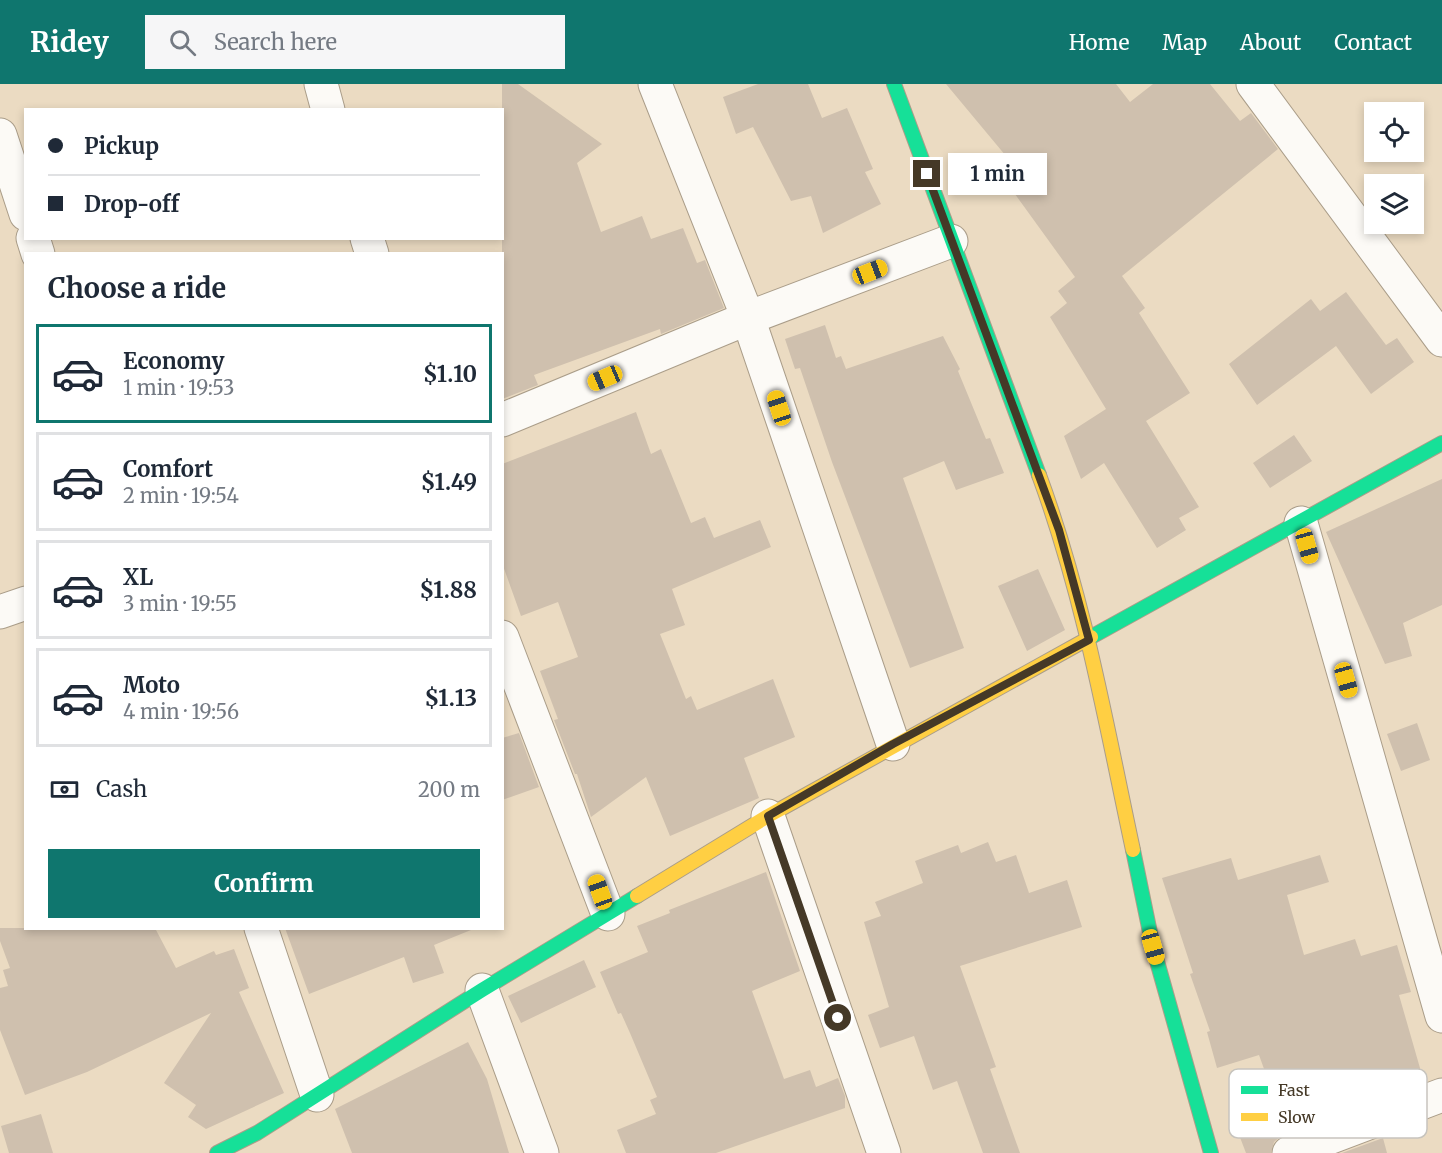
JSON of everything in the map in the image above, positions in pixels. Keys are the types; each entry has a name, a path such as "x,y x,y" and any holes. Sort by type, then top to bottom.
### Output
{"street":[{"path":"321,84 327,108"},
{"path":"655,84 748,318 893,744"},
{"path":"894,84 1059,530 1089,640 1153,947 1211,1153"},
{"path":"1253,84 1442,340"},
{"path":"0,135 24,208"},
{"path":"504,419 748,318 951,242"},
{"path":"217,1153 260,1143 317,1095 482,990 768,816 893,744 1089,640 1442,443"},
{"path":"1301,523 1442,1016"},
{"path":"0,612 24,604"},
{"path":"504,642 608,914"},
{"path":"768,816 884,1153"},
{"path":"262,930 317,1095"},
{"path":"482,990 542,1153"},
{"path":"1427,1101 1442,1095"},
{"path":"1289,1153 1329,1138"}],"building":[{"path":"502,84 518,84 602,144 577,163 601,232 642,216 651,239 683,228 697,263 705,260 724,308 661,334 660,329 534,375 538,385 504,398 504,252 502,252 502,240 504,240 504,108 502,108"},
{"path":"758,84 808,84 822,118 847,108 873,169 865,172 881,204 823,233 811,196 791,201 753,127 736,134 723,97"},
{"path":"946,84 1116,84 1130,102 1153,84 1210,84 1240,121 1251,113 1278,149 1122,276 1145,308 1139,313 1190,393 1146,421 1199,507 1179,518 1186,530 1157,548 1104,463 1081,479 1064,436 1106,409 1050,317 1067,303 1058,291 1075,277 1012,190 1025,179"},
{"path":"1346,292 1386,345 1397,338 1414,362 1371,394 1336,346 1257,405 1229,364 1311,299 1320,311"},
{"path":"825,325 836,358 841,356 846,369 943,336 960,369 958,371 986,439 990,438 1004,473 956,490 944,461 903,478 964,648 910,668 832,462 800,368 795,369 785,339"},
{"path":"636,412 651,454 661,449 691,523 705,517 714,538 760,520 771,547 672,589 685,625 660,634 686,699 691,696 697,710 773,679 795,737 744,758 759,798 670,836 646,777 591,817 577,774 575,774 554,720 558,719 540,671 578,657 558,602 521,616 504,569 504,463"},
{"path":"1294,435 1312,461 1270,488 1253,463"},
{"path":"1442,479 1442,605 1403,623 1412,656 1385,664 1326,532"},
{"path":"1038,569 1065,630 1027,651 998,586"},
{"path":"1417,723 1430,760 1401,771 1387,734"},
{"path":"519,733 539,787 504,799 504,737"},
{"path":"988,842 996,862 1016,855 1029,893 1067,880 1082,927 960,966 996,1067 990,1069 1020,1153 983,1153 957,1081 933,1090 914,1036 880,1048 868,1015 889,1007 864,922 881,916 875,902 923,883 915,861 958,845 961,853"},
{"path":"1320,855 1329,882 1287,895 1304,955 1355,939 1361,956 1397,945 1411,992 1399,995 1420,1069 1264,1069 1259,1055 1217,1068 1207,1032 1210,1031 1190,974 1193,973 1162,878 1231,858 1238,880"},
{"path":"766,872 800,971 752,991 784,1079 810,1070 816,1087 838,1078 845,1096 845,1108 716,1153 626,1153 617,1130 656,1114 650,1100 657,1097 621,1013 618,1014 600,972 648,952 637,926 670,913 669,910"},
{"path":"0,928 156,930 176,968 214,951 216,955 234,949 249,988 239,992 284,1093 206,1129 188,1117 196,1105 164,1083 211,1013 87,1072 25,1095 0,1030 0,988 8,986 3,970 10,968 0,941"},
{"path":"286,930 471,930 434,945 444,973 413,983 404,957 309,994"},
{"path":"584,960 596,987 521,1023 508,996"},
{"path":"468,1042 487,1079 509,1153 352,1153 335,1109"},
{"path":"41,1114 53,1153 9,1153 1,1126"},
{"path":"1240,1138 1279,1138 1274,1142 1271,1153 1246,1153"},
{"path":"1383,1138 1387,1153 1342,1153"}],"traffic: fast":[{"path":"894,84 1039,475"},
{"path":"1091,637 1442,443"},
{"path":"1133,850 1153,947 1211,1153"},
{"path":"217,1153 257,1133 482,990 637,896"}],"traffic: slow":[{"path":"1039,475 1069,567 1081,614 1133,850"},
{"path":"637,896 768,816 1091,637"}],"route":[{"path":"838,1018 768,816 893,744 1089,640 1059,530 927,174"}]}
